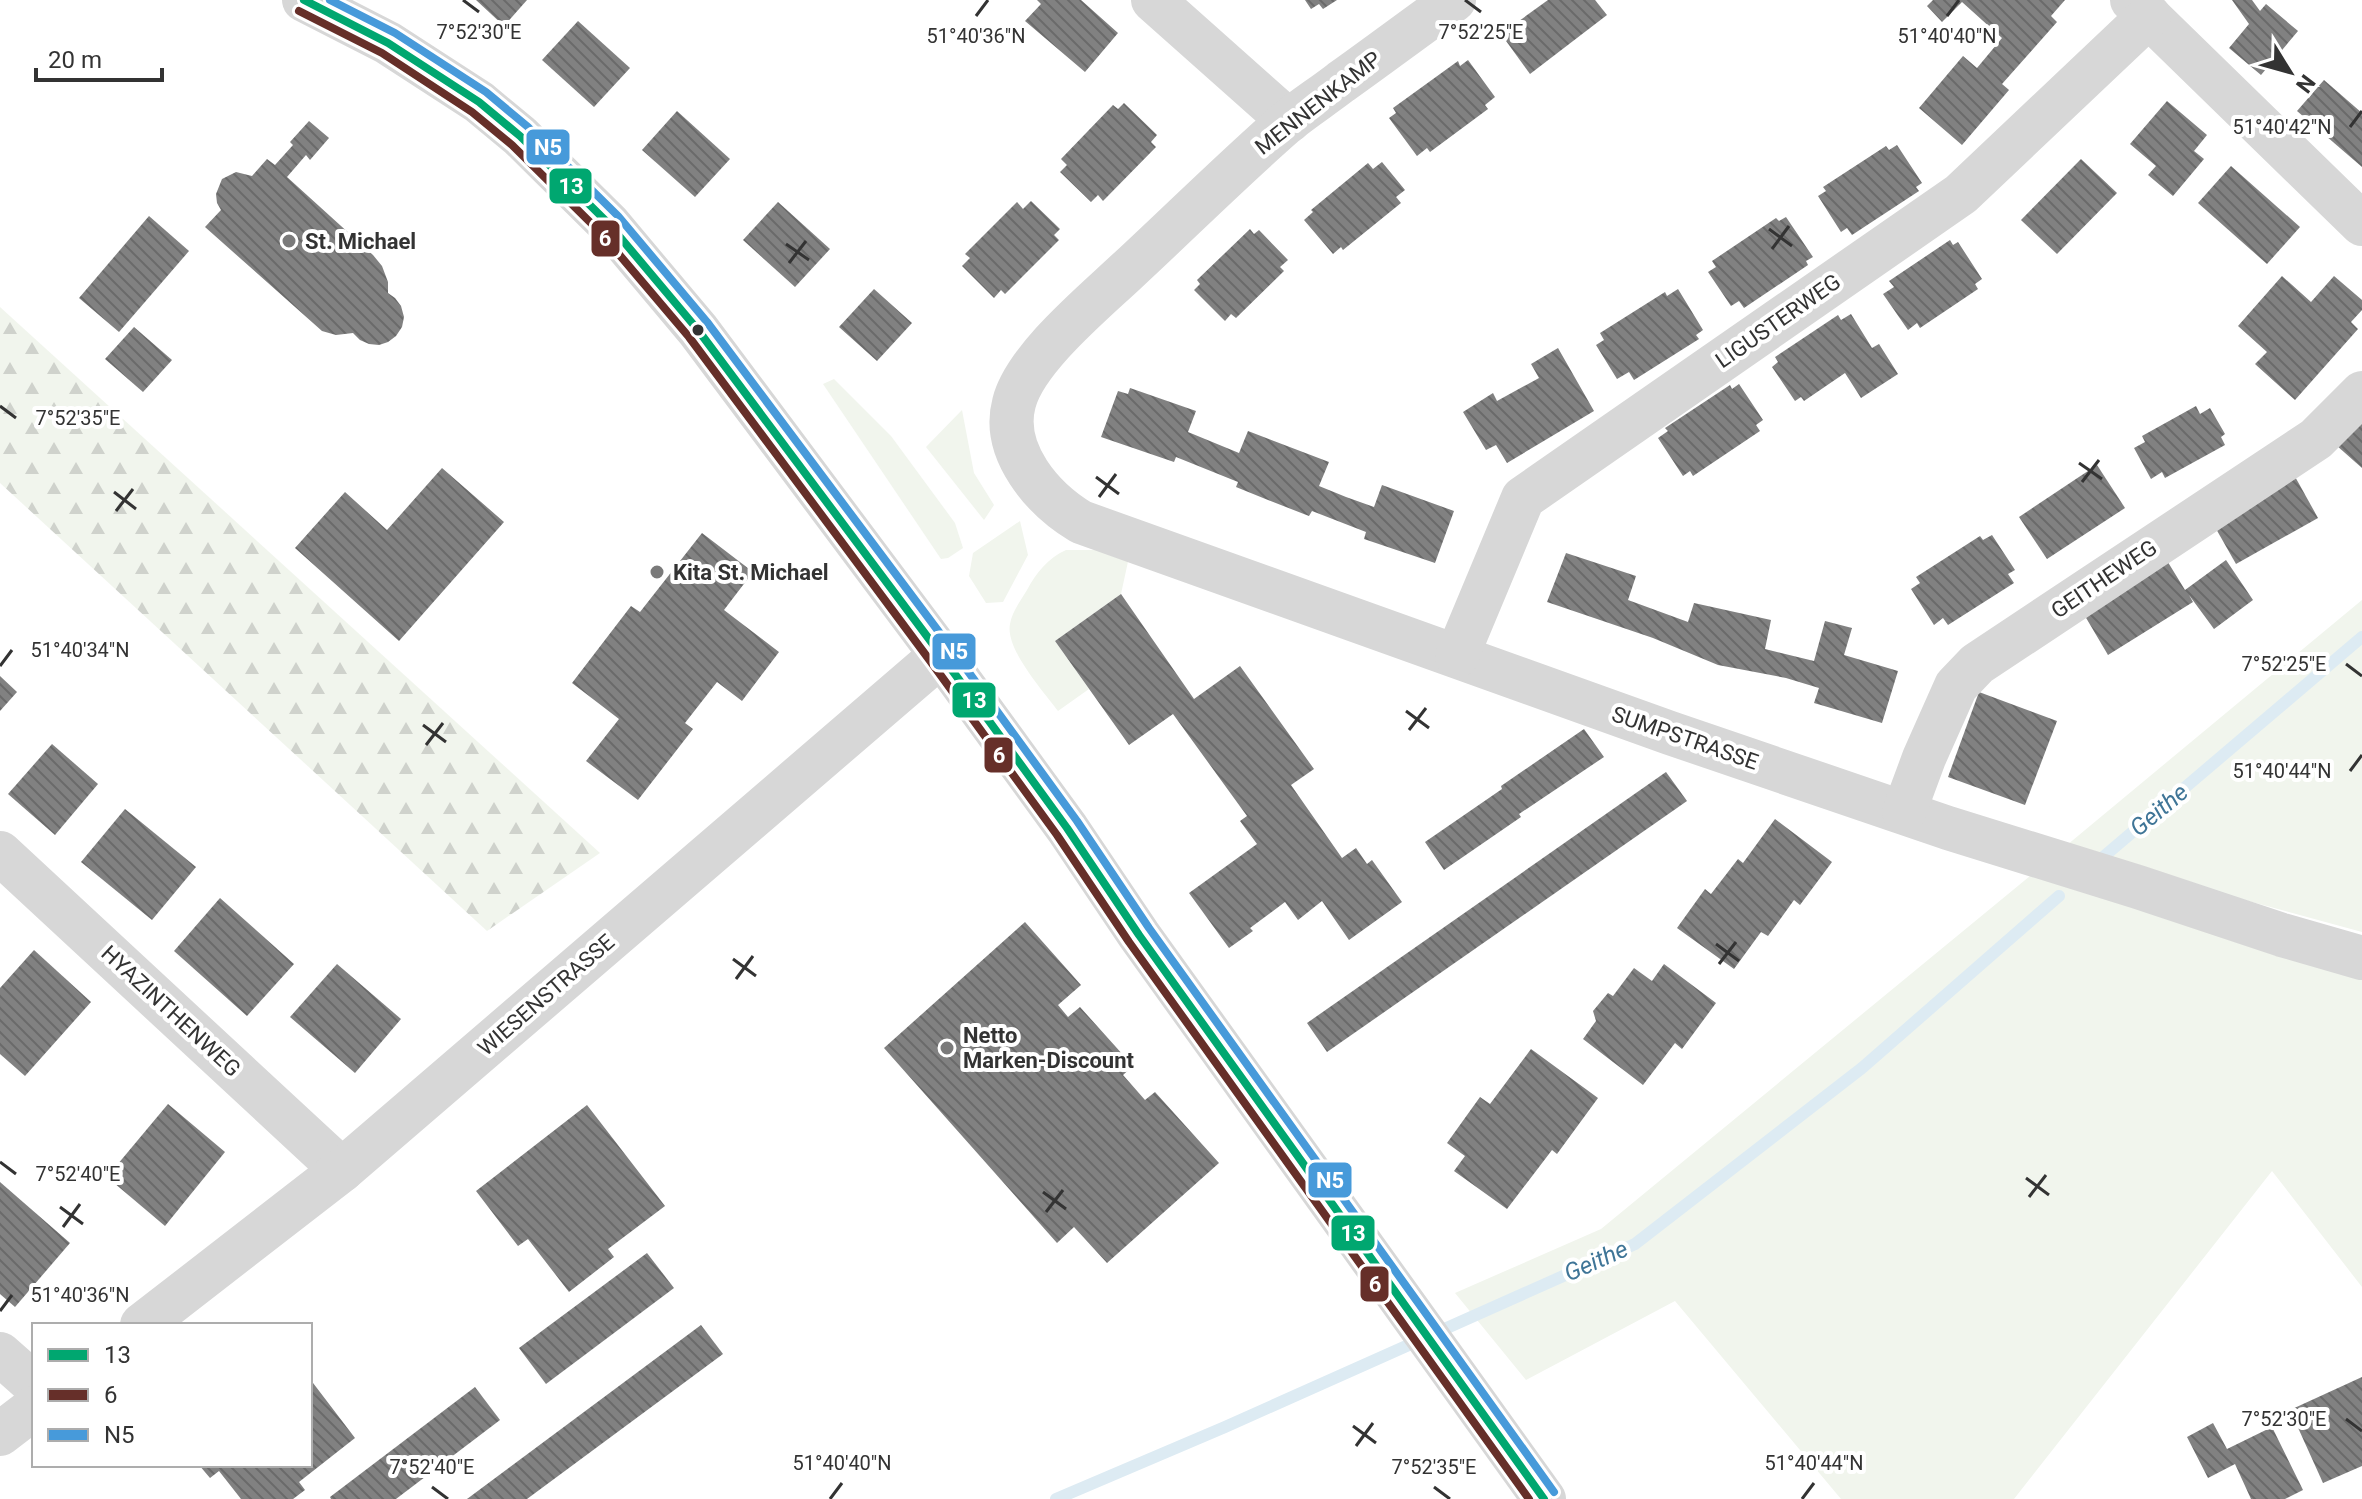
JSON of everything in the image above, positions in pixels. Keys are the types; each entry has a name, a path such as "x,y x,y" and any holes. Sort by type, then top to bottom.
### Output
{"street":[{"path":"304,0 388,43 479,102 520,136 609,224 698,330 1067,828 1164,971 1544,1499"},
{"path":"1153,0 1289,121"},
{"name":"MENNENKAMP","path":"1029,476 1015,441 1013,404 1024,377 1069,325 1289,121 1454,0"},
{"path":"2140,8 2362,224"},
{"name":"LIGUSTERWEG","path":"1457,656 1523,498 1961,194 2140,8"},
{"name":"GEITHEWEG","path":"1904,812 1956,686 1977,664 2316,439 2362,393"},
{"name":"SUMPSTRASSE","path":"1029,476 1062,511 1081,522 1670,733 1948,828 2362,958"},
{"name":"WIESENSTRASSE","path":"145,1323 342,1170 941,655"},
{"name":"HYAZINTHENWEG","path":"0,853 342,1170"},
{"path":"0,1354 32,1382"},
{"path":"0,1434 32,1410"}],"green space":[{"path":"0,307 600,853 487,931 0,483"},
{"path":"834,379 891,436 955,523 963,548 941,559 823,384"},
{"path":"962,410 974,473 994,505 984,520 926,447"},
{"path":"1020,521 1028,555 1003,602 986,603 969,576 973,553"},
{"path":"1066,550 1098,550 1129,557 1121,594 1055,641 1089,689 1058,711 1019,658 1010,634 1010,624 1017,606 1039,572"},
{"path":"2362,600 2362,932 2061,850"},
{"path":"2030,876 2362,969 2362,1287 2272,1171 2014,1499 1841,1499 1675,1301 1526,1380 1455,1293 1601,1229"}],"building":[{"path":"476,0 527,0 504,26"},
{"path":"1037,0 1081,0 1118,33 1085,72 1025,21 1041,4"},
{"path":"1305,0 1337,0 1323,9 1319,4 1311,9"},
{"path":"1548,0 1595,0 1607,15 1530,74 1501,34"},
{"path":"1933,0 2065,0 2051,16 2057,22 2002,84 2009,90 1962,145 1919,108 1963,56 1977,68 2002,38 1962,2 1942,22 1927,6"},
{"path":"2232,0 2252,0 2260,11 2266,4 2298,31 2261,75 2229,48 2249,24"},
{"path":"578,21 630,68 594,107 542,60"},
{"path":"1468,60 1495,97 1485,105 1488,109 1430,152 1427,148 1417,156 1389,118 1396,113 1393,108 1458,61 1460,66"},
{"path":"2324,80 2362,113 2362,167 2297,111"},
{"path":"2167,101 2207,135 2194,151 2204,159 2173,196 2148,175 2156,166 2130,144"},
{"path":"1124,103 1157,135 1151,142 1156,147 1103,201 1098,195 1091,202 1060,172 1067,165 1061,159 1113,105 1118,109"},
{"path":"677,111 730,159 695,197 642,150"},
{"name":"St. Michael","path":"309,121 329,138 310,160 306,155 287,177 382,266 388,293 401,306 404,317 402,327 388,342 369,344 353,333 336,335 322,331 205,227 221,210 216,194 222,179 236,172 252,176 267,159 275,165"},
{"path":"1897,145 1922,183 1916,187 1919,191 1852,235 1847,228 1841,232 1818,196 1826,191 1823,187 1886,146 1889,150"},
{"path":"2081,159 2117,193 2057,254 2021,220"},
{"path":"1382,162 1405,190 1396,197 1401,203 1343,250 1341,247 1333,254 1304,220 1313,212 1311,210 1368,163 1373,169"},
{"path":"2231,166 2300,227 2267,264 2198,203"},
{"path":"1031,201 1060,229 1054,235 1059,240 1005,294 1001,290 994,298 962,266 970,258 965,254 1017,202 1023,209"},
{"path":"778,202 830,249 795,287 743,240"},
{"path":"149,216 189,251 119,332 79,298"},
{"path":"1786,217 1813,257 1806,261 1808,265 1744,308 1739,301 1731,306 1708,272 1716,267 1712,261 1776,218 1779,221"},
{"path":"1250,229 1254,234 1259,230 1288,260 1280,267 1284,271 1236,318 1231,314 1225,321 1194,290 1200,284 1197,280"},
{"path":"1950,240 1953,245 1958,242 1982,279 1975,284 1978,289 1920,328 1917,323 1908,330 1883,294 1894,287 1889,281"},
{"path":"2282,276 2311,302 2334,276 2362,300 2362,310 2351,322 2358,329 2295,400 2255,364 2267,352 2238,326"},
{"path":"874,289 912,323 877,361 839,327"},
{"path":"1678,289 1703,330 1696,335 1699,339 1634,380 1629,372 1617,379 1596,345 1604,340 1600,333 1665,292 1667,296"},
{"path":"1851,314 1872,348 1879,344 1898,374 1861,398 1845,373 1804,401 1801,397 1795,401 1772,367 1778,362 1775,357 1838,315 1841,320"},
{"path":"134,327 172,360 143,392 105,359"},
{"path":"1558,348 1594,411 1507,463 1496,445 1486,450 1463,412 1493,393 1497,401 1539,378 1531,364"},
{"path":"1739,384 1763,420 1756,425 1760,431 1693,476 1690,471 1683,476 1658,438 1668,431 1665,428 1730,385 1732,389"},
{"path":"1130,388 1196,411 1188,432 1239,453 1248,431 1329,462 1319,486 1346,497 1374,507 1382,485 1454,511 1435,563 1364,539 1366,532 1312,511 1309,516 1236,487 1238,482 1176,457 1174,462 1101,437 1118,391 1128,394"},
{"path":"2196,406 2200,414 2210,408 2225,434 2221,437 2225,445 2165,478 2162,472 2151,479 2134,448 2145,442 2142,436"},
{"path":"2362,417 2362,468 2336,445"},
{"path":"2097,465 2125,508 2047,559 2019,517"},
{"path":"442,468 504,522 399,641 295,548 345,492 387,530"},
{"path":"2293,473 2318,518 2236,564 2211,520"},
{"path":"702,533 753,572 724,610 779,652 742,701 717,682 685,723 693,729 638,800 586,761 619,719 572,683 631,606 640,612"},
{"path":"1992,535 2015,570 2008,574 2014,583 1948,625 1943,618 1934,625 1911,589 1920,583 1916,577 1980,536 1983,540"},
{"path":"1566,553 1636,576 1628,600 1688,622 1694,603 1771,620 1765,649 1814,661 1825,621 1852,628 1844,655 1898,671 1882,723 1814,703 1819,688 1786,678 1718,665 1653,638 1547,602"},
{"path":"2166,559 2185,590 2226,560 2253,600 2214,629 2189,595 2193,602 2108,655 2082,611"},
{"path":"1121,594 1194,699 1240,666 1314,769 1291,785 1342,858 1356,848 1367,864 1372,860 1402,902 1349,940 1322,901 1298,920 1285,902 1229,948 1189,893 1257,844 1240,821 1247,816 1173,714 1129,745 1055,641"},
{"path":"0,676 17,692 0,711"},
{"path":"1979,692 2057,721 2025,805 1948,777"},
{"path":"1584,729 1604,757 1519,814 1521,817 1444,870 1425,842"},
{"path":"52,744 98,784 55,835 8,794"},
{"path":"1666,772 1687,801 1327,1052 1307,1023"},
{"path":"125,809 196,867 152,920 81,862"},
{"path":"1775,819 1832,862 1800,905 1794,900 1768,936 1761,932 1734,969 1677,928 1705,889 1711,894 1738,859 1743,863"},
{"path":"220,898 294,964 247,1016 174,951"},
{"path":"1025,922 1081,985 1058,1005 1068,1017 1080,1007 1133,1066 1123,1075 1145,1100 1155,1092 1219,1163 1107,1263 1074,1227 1057,1243 884,1048"},
{"path":"34,950 91,1002 25,1076 0,1054 0,988"},
{"path":"337,964 401,1019 355,1073 290,1017"},
{"path":"1664,964 1716,1003 1682,1049 1675,1043 1643,1085 1583,1039 1596,1021 1593,1011 1608,993 1613,996 1634,968 1652,981"},
{"path":"1531,1049 1598,1098 1557,1154 1552,1150 1507,1209 1454,1171 1465,1156 1447,1143 1480,1097 1490,1104"},
{"path":"168,1104 225,1152 165,1226 107,1177"},
{"path":"587,1105 665,1206 608,1249 614,1257 569,1292 528,1239 518,1246 476,1191"},
{"path":"0,1182 70,1243 15,1307 0,1294"},
{"path":"647,1253 674,1288 546,1384 519,1348"},
{"path":"701,1325 723,1354 527,1499 467,1499"},
{"path":"2362,1377 2362,1466 2323,1483 2290,1410"},
{"path":"312,1382 355,1438 299,1482 305,1490 293,1499 241,1499 219,1471 210,1478 201,1467 312,1467"},
{"path":"475,1387 500,1420 396,1499 331,1499 330,1497"},
{"path":"2213,1423 2227,1449 2272,1427 2303,1490 2285,1499 2251,1499 2235,1464 2208,1478 2187,1437"}],"waterway":[{"name":"Geithe","path":"2102,858 2362,637"},
{"name":"Geithe","path":"1056,1499 1635,1244 1862,1068 2059,896"}],"transit line":[{"name":"13","path":"304,0 388,43 479,102 520,136 609,224 698,330 1067,828 1139,935 1544,1499"},
{"name":"N5","path":"330,0 395,33 486,92 528,127 618,216 707,322 1077,821 1149,928 1554,1492"},
{"name":"6","path":"299,11 382,53 472,112 512,145 600,232 689,337 1057,835 1129,942 1529,1499"}],"place":[{"name":"St. Michael","path":"289,241"},
{"name":"Kita St. Michael","path":"657,572"},
{"name":"Netto Marken-Discount","path":"947,1048"}]}
